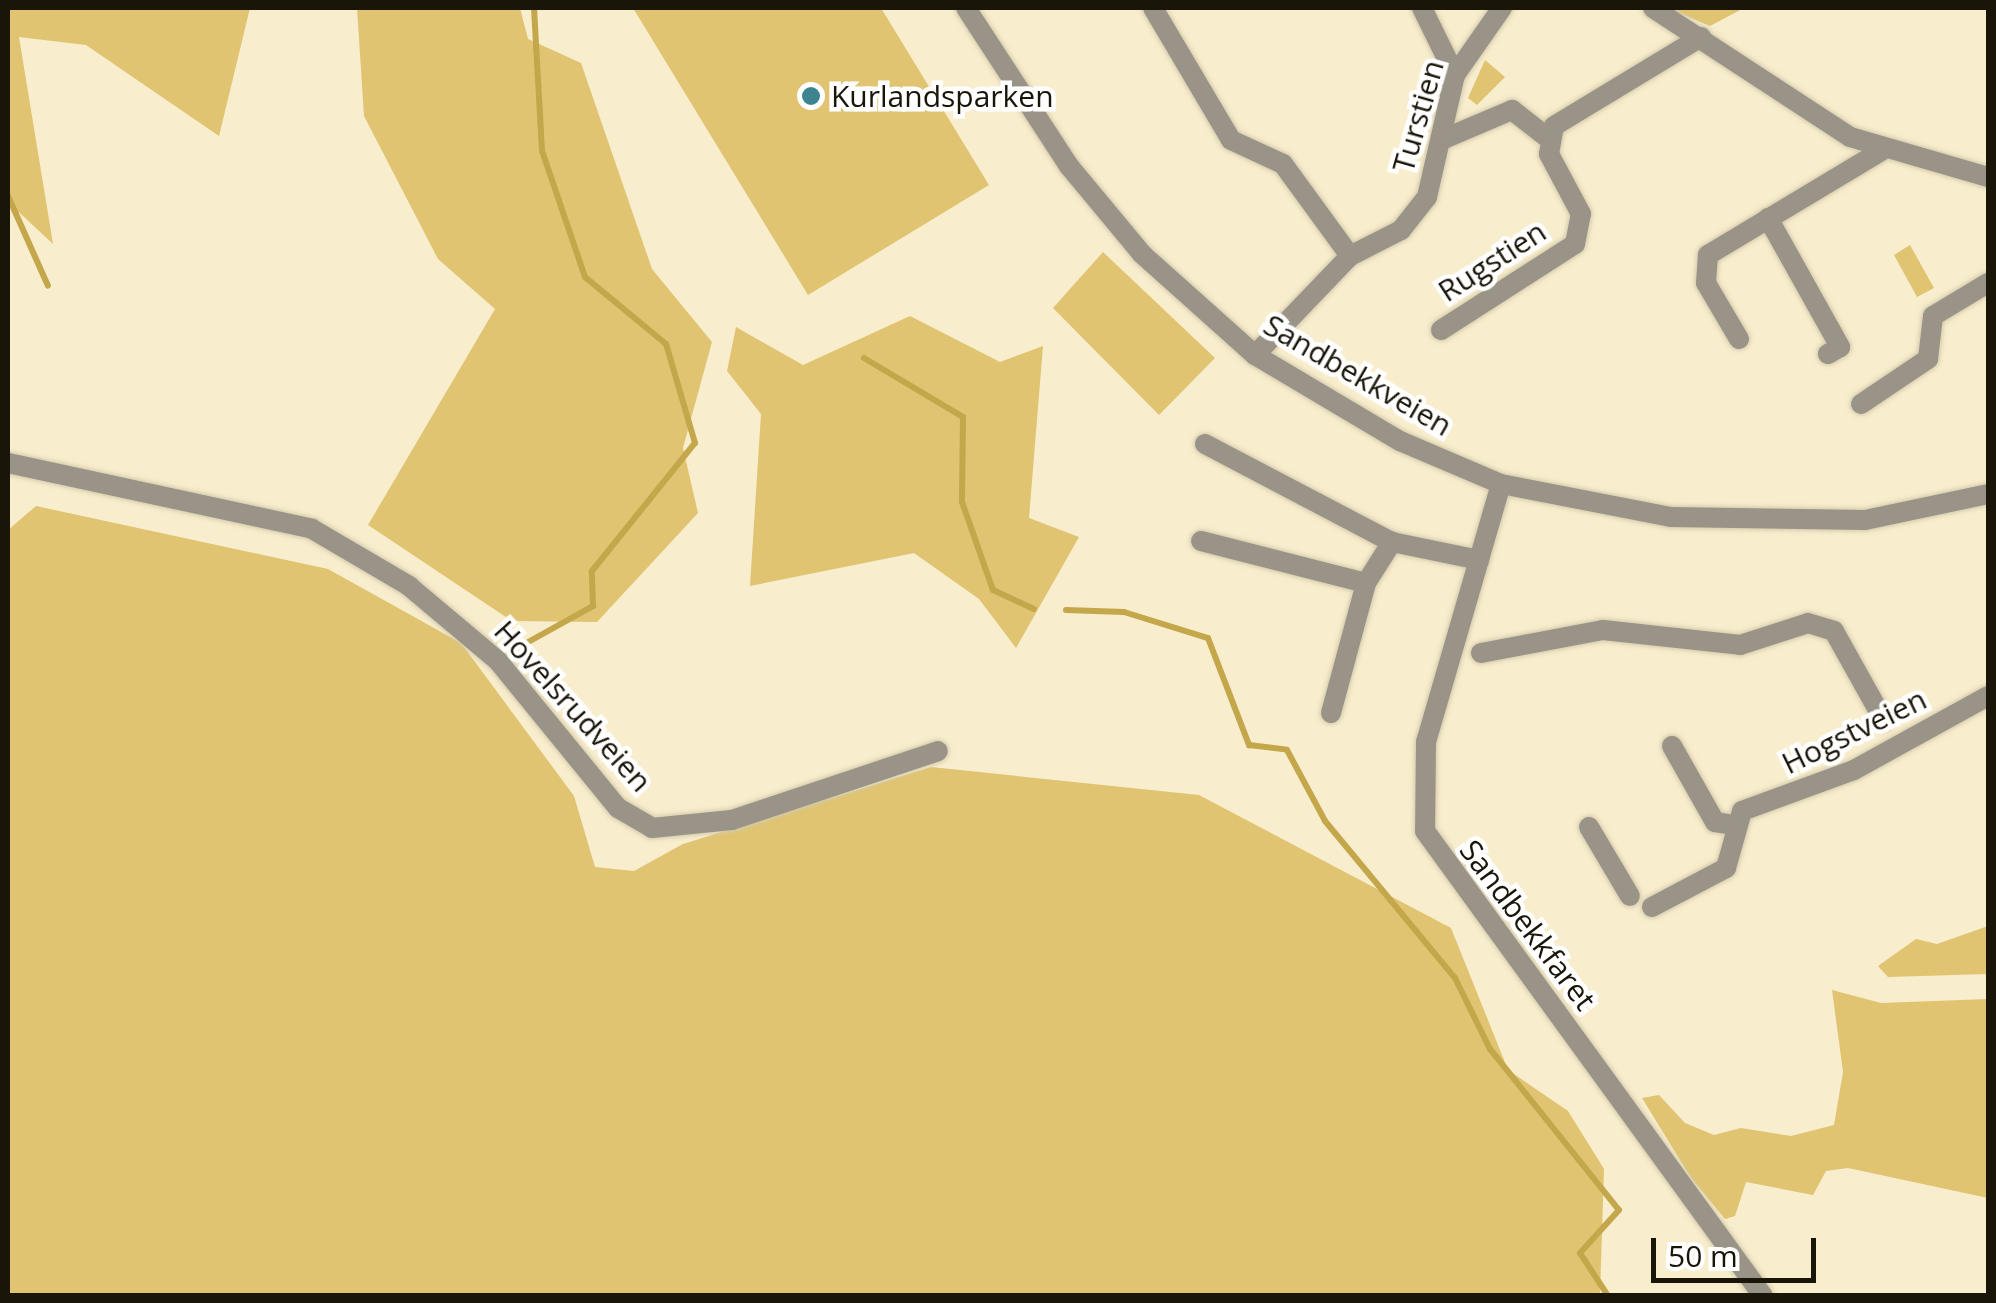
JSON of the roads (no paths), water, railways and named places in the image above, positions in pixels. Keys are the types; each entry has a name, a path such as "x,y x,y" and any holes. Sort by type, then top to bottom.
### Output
{"street":[{"name":"Sandbekkveien","path":"966,8 1106,215 1255,355 1400,442 1501,484 1671,517 1786,524 1865,520 1988,494"},
{"path":"1153,8 1231,140 1283,164 1350,256"},
{"path":"1422,8 1455,74"},
{"name":"Turstien","path":"1255,355 1350,256 1401,230 1426,197 1446,138 1455,74 1502,8"},
{"path":"1653,8 1881,151 1988,177"},
{"path":"1446,138 1512,110 1548,138 1566,117 1701,37"},
{"name":"Rugstien","path":"1441,330 1575,244 1581,214 1548,138"},
{"path":"1740,338 1702,267 1718,244 1881,151"},
{"path":"1768,218 1840,346 1828,354"},
{"path":"1862,404 1928,359 1933,316 1988,283"},
{"path":"1205,444 1392,542 1478,560"},
{"name":"Hovelsrudveien","path":"8,462 312,529 409,586 498,660 618,808 652,828 732,820 938,751"},
{"name":"Sandbekkfaret","path":"1501,484 1426,742 1424,830 1450,878 1763,1296"},
{"path":"1201,541 1366,583"},
{"path":"1331,714 1366,583 1392,542"},
{"path":"1481,654 1603,630 1740,645 1808,623 1834,631 1884,722"},
{"name":"Hogstveien","path":"1739,818 1854,770 1988,696"},
{"path":"1652,906 1726,868 1739,818 1714,822 1672,746"},
{"path":"1588,827 1630,896"}],"waterway":[{"path":"512,651 593,606 592,571 695,443 666,344 585,277 542,151 534,8"},
{"path":"8,196 48,286"},
{"path":"864,358 963,417 962,502 993,590 1034,609"},
{"path":"1066,610 1124,612 1208,638 1249,745 1287,750 1325,821 1455,978 1490,1049 1619,1210 1580,1253 1608,1296"}],"place":[{"name":"Kurlandsparken","path":"811,96"}]}
